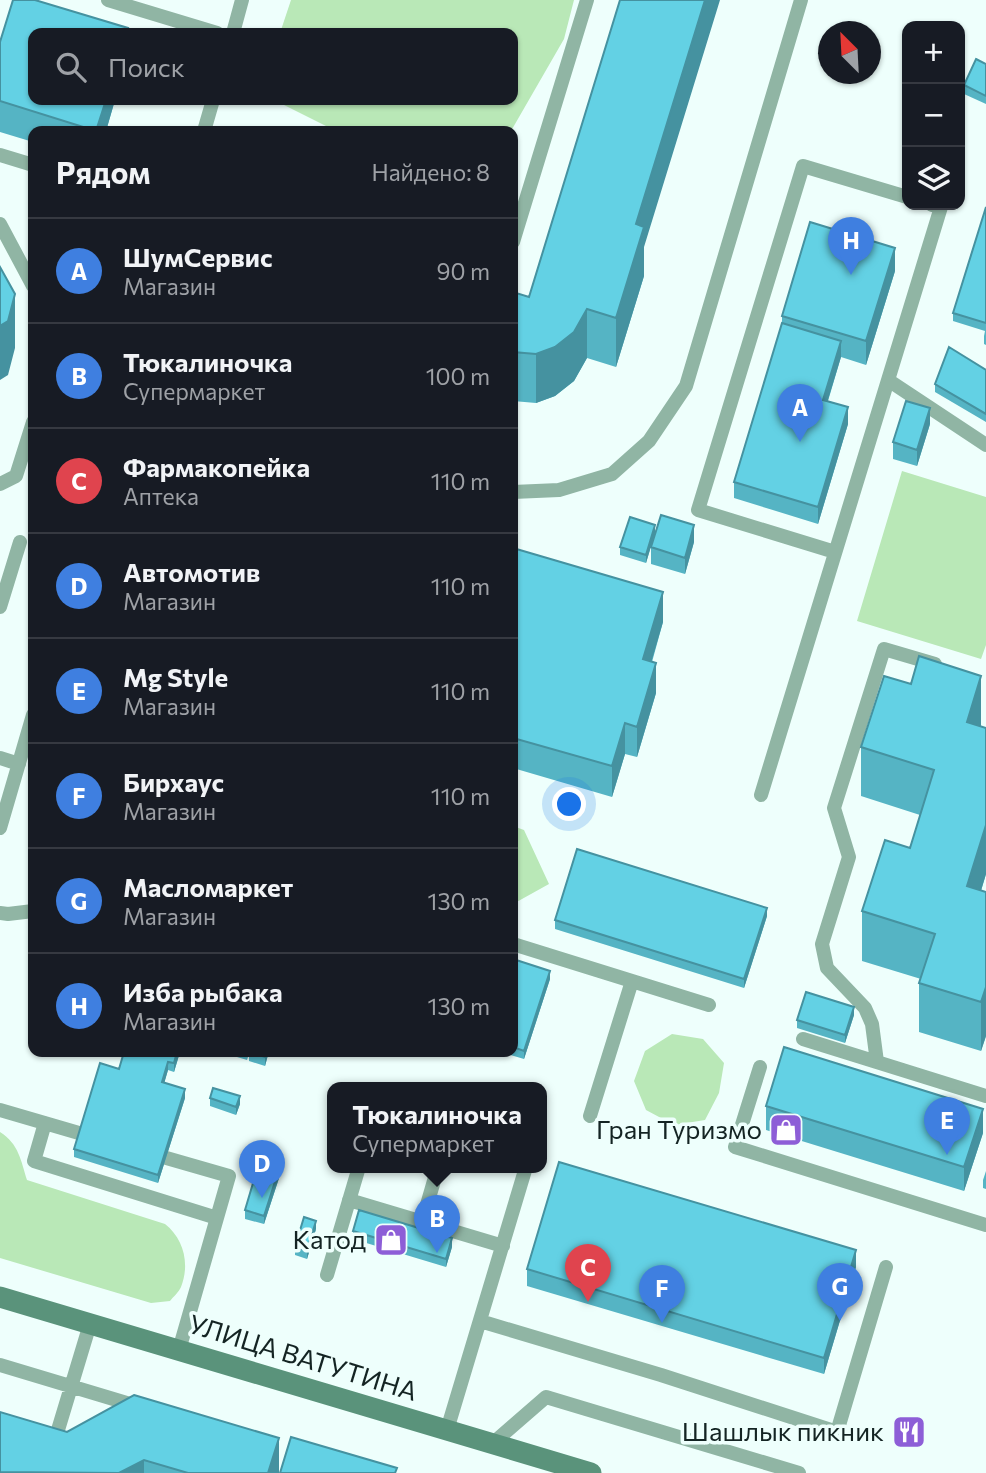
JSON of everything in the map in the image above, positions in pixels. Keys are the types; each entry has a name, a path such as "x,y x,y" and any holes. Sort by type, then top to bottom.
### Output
{"main road":[{"name":"УЛИЦА ВАТУТИНА","path":"0,1297 591,1473"}],"lane":[{"path":"108,0 200,28"},
{"path":"235,28 243,0"},
{"path":"518,226 587,0"},
{"path":"518,492 559,490 612,474 649,441 686,386 801,0"},
{"path":"205,126 212,105"},
{"path":"0,155 28,163"},
{"path":"835,552 698,510 803,166 902,196"},
{"path":"761,795 939,210"},
{"path":"0,224 28,277"},
{"path":"888,380 986,445"},
{"path":"0,484 16,476 28,438"},
{"path":"0,607 20,542"},
{"path":"877,1062 872,1024 865,1008 827,968 822,944 849,857 834,808 884,649 950,669"},
{"path":"0,828 28,732"},
{"path":"0,758 19,764"},
{"path":"0,913 28,912"},
{"path":"518,946 709,1005"},
{"path":"590,1116 632,981"},
{"path":"803,1039 986,1096"},
{"path":"760,1067 735,1147 986,1225"},
{"path":"0,1110 111,1142"},
{"path":"46,1123 34,1161 217,1218"},
{"path":"137,1150 229,1176 178,1350"},
{"path":"327,1275 357,1173"},
{"path":"422,1222 436,1173"},
{"path":"447,1430 524,1173"},
{"path":"349,1200 503,1246"},
{"path":"480,1321 661,1375 837,1432 886,1267"},
{"path":"45,1473 90,1324"},
{"path":"0,1365 150,1410"},
{"path":"492,1444 546,1396 799,1473"}],"green space":[{"path":"291,0 574,0 564,39 514,126 326,126 284,105 518,105 518,28 282,28"},
{"path":"902,471 986,497 986,645 981,659 857,621"},
{"path":"518,828 524,830 549,884 518,901"},
{"path":"672,1034 703,1039 724,1063 719,1093 705,1120 674,1125 646,1110 634,1081 645,1051"},
{"path":"0,1132 15,1147 27,1180 165,1224 172,1230 184,1252 185,1270 181,1287 170,1301 151,1303 0,1258"}],"building":[{"path":"13,0 35,0 128,28 28,28 28,105 104,105 98,126 80,126 0,101 0,42"},
{"path":"620,0 705,0 636,224 644,227 616,318 587,309 574,332 555,347 536,354 518,352 518,294 529,297"},
{"path":"976,59 986,64 986,96 965,86"},
{"path":"986,207 986,323 953,313"},
{"path":"810,222 895,248 866,341 782,316"},
{"path":"0,267 15,294 8,321 0,326"},
{"path":"782,323 841,341 823,400 848,407 818,507 734,482"},
{"path":"949,347 986,370 986,414 935,384"},
{"path":"906,401 930,408 917,450 893,442"},
{"path":"661,515 694,525 685,558 651,547"},
{"path":"630,517 655,525 646,555 620,547"},
{"path":"518,549 663,592 643,659 656,663 637,727 625,723 612,766 518,739"},
{"path":"919,656 981,676 967,722 986,728 986,825 967,886 986,892 986,987 981,1002 919,983 935,934 862,911 885,840 910,848 934,770 861,747 884,676 911,684"},
{"path":"577,849 767,908 744,979 555,920"},
{"path":"518,961 550,971 524,1051 518,1049"},
{"path":"806,992 854,1007 845,1035 797,1020"},
{"path":"784,1047 983,1109 964,1167 766,1106"},
{"path":"123,1057 176,1057 174,1063 168,1062 162,1082 185,1089 158,1175 74,1149 100,1063 119,1069"},
{"path":"213,1088 240,1096 236,1107 210,1098"},
{"path":"559,1162 856,1250 824,1358 527,1269"},
{"path":"259,1163 279,1169 264,1216 245,1210"},
{"path":"359,1210 452,1238 446,1259 353,1231"},
{"path":"304,1217 316,1221 307,1250 295,1247"},
{"path":"134,1395 279,1438 268,1473 188,1473 144,1460 119,1473 0,1472 0,1412 67,1432"},
{"path":"291,1437 397,1468 395,1473 280,1473"}],"place":[{"name":"Изба рыбака","path":"851,275"},
{"name":"ШумСервис","path":"800,442"},
{"name":"Гран Туризмо","path":"786,1130"},
{"name":"Mg Style","path":"947,1155"},
{"name":"Автомотив","path":"262,1198"},
{"name":"Катод","path":"391,1240"},
{"name":"Тюкалиночка","path":"437,1253"},
{"name":"Фармакопейка","path":"588,1302"},
{"name":"Масломаркет","path":"840,1321"},
{"name":"Бирхаус","path":"662,1323"},
{"name":"Шашлык пикник","path":"909,1432"}]}
